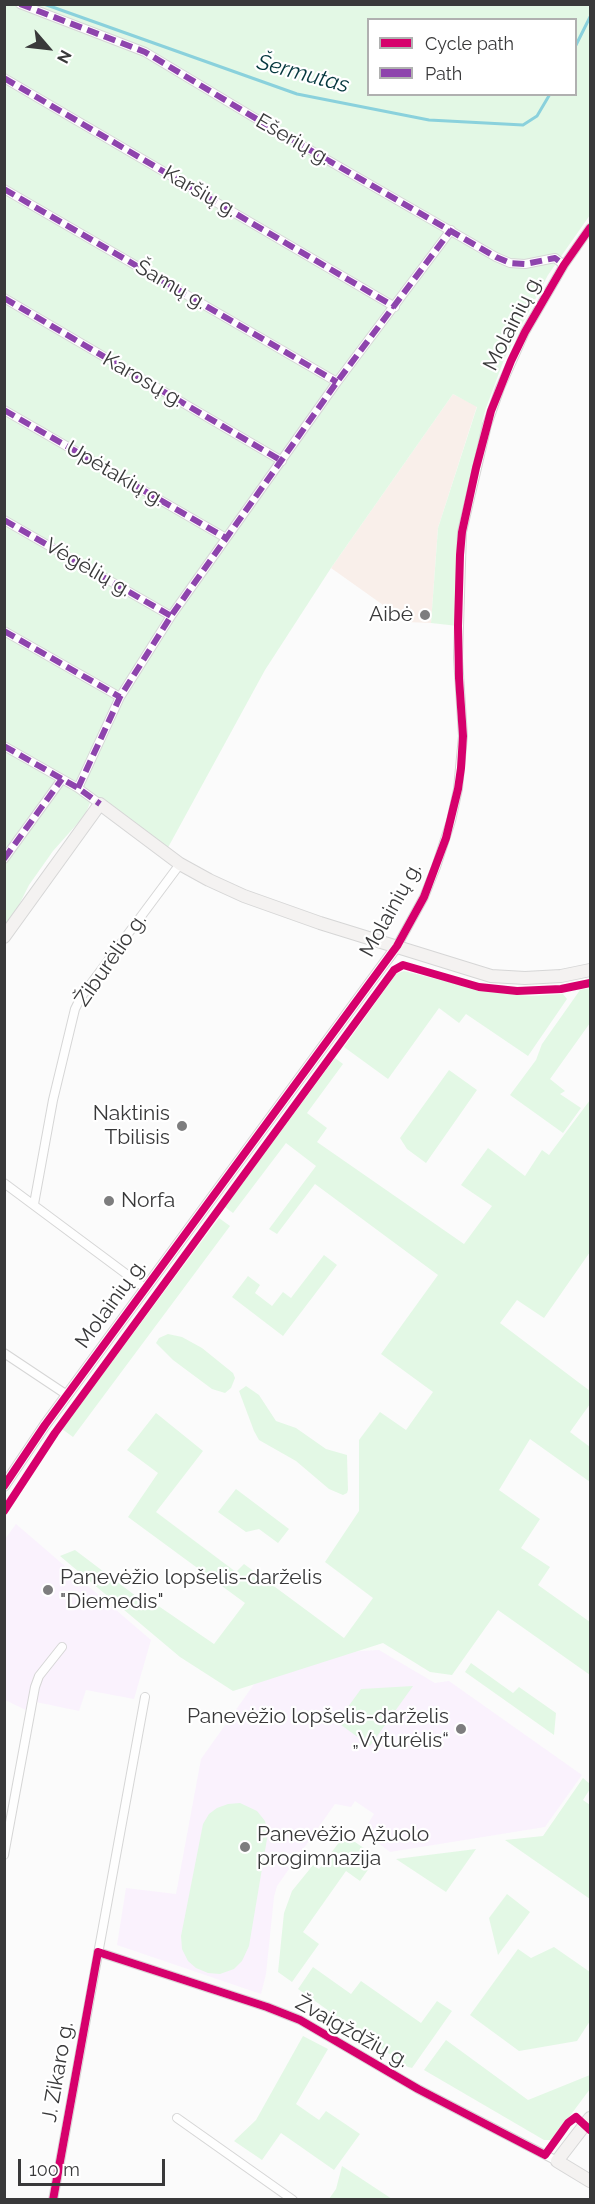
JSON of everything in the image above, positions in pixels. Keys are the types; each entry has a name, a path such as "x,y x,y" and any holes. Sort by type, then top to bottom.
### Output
{"main road":[{"path":"4,937 100,804 180,864 209,880 244,896 322,924 490,976 525,978 561,976 591,970"},
{"path":"557,2162 591,2118"},
{"name":"Žvaigždžių g.","path":"557,2162 591,2181"}],"street":[{"name":"Ešerių g.","path":"20,4 145,52 496,257 510,263 525,264 555,258 564,265"},
{"name":"Karšių g.","path":"4,78 394,307"},
{"name":"Šamų g.","path":"4,189 337,382"},
{"name":"Molainių g.","path":"4,1486 67,1395 397,946 424,897 446,838 458,789 463,736 458,658 460,555 462,531 476,468 491,411 511,361 564,265 591,228"},
{"path":"78,788 120,697 171,616 337,382 451,230"},
{"name":"Karosų g.","path":"4,298 282,461"},
{"name":"Upėtakių g.","path":"4,410 226,538"},
{"name":"Vėgėlių g.","path":"4,520 171,616"},
{"path":"4,631 120,697"},
{"path":"4,746 78,788 100,804"},
{"path":"4,858 62,779"},
{"name":"Žiburėlio g.","path":"34,1204 53,1100 75,1009 81,997 180,864"},
{"path":"4,1183 145,1288"},
{"path":"4,1353 67,1395"},
{"path":"4,1855 35,1687 39,1676 62,1647"},
{"name":"J. Zikaro g.","path":"53,2199 145,1697"},
{"name":"Žvaigždžių g.","path":"98,1952 300,2020 418,2089 557,2162"},
{"path":"177,2118 293,2199"}],"shaded area":[{"path":"453,394 477,406 438,528 431,623 407,622 331,568"},
{"name":"Panevėžio lopšelis-darželis \"Diemedis\"","path":"16,1524 151,1640 134,1699 86,1690 79,1711 36,1702 30,1712 5,1700 5,1539"},
{"name":"Panevėžio Ąžuolo progimnazija","path":"379,1650 435,1683 449,1681 582,1775 545,1827 390,1852 369,1836 366,1827 374,1814 355,1801 351,1807 335,1804 277,1886 266,1974 261,1994 117,1945 126,1888 176,1894 201,1759 274,1656"}],"green space":[{"path":"5,5 590,5 590,215 548,275 505,357 486,408 482,422 487,425 462,532 458,626 431,623 438,528 477,407 453,394 331,568 265,670 165,853 92,798 85,815 53,851 29,885 5,927"},
{"path":"404,971 489,992 531,996 563,994 567,999 528,1056 466,1014 459,1023 439,1008 388,1079 344,1047 396,974"},
{"path":"590,988 590,1023 550,1079 565,1091 560,1094 581,1108 563,1133 510,1095 536,1060 542,1044 580,990"},
{"path":"335,1058 343,1064 307,1113 327,1128 317,1142 464,1244 492,1206 461,1185 488,1148 525,1176 542,1150 549,1155 590,1100 590,1252 544,1318 517,1300 500,1323 590,1391 590,1404 570,1432 590,1447 590,1482 530,1439 499,1490 540,1519 521,1548 550,1567 538,1585 590,1622 590,1675 498,1610 452,1675 430,1672 383,1643 233,1691 180,1657 60,1556 75,1550 153,1609 157,1605 214,1644 245,1603 128,1517 158,1473 127,1450 156,1413 203,1451 156,1512 236,1572 244,1564 344,1638 373,1598 325,1562 359,1511 359,1440 380,1412 406,1430 433,1392 381,1354 438,1275 315,1184 277,1234 269,1229 316,1166 286,1143 233,1213 225,1207"},
{"path":"449,1070 477,1090 426,1163 407,1149 400,1138"},
{"path":"219,1218 230,1226 73,1437 62,1429"},
{"path":"324,1255 337,1265 283,1336 232,1297 248,1276 260,1285 255,1293 272,1306 283,1292 291,1298"},
{"path":"168,1334 182,1337 202,1348 233,1373 235,1378 231,1388 225,1393 212,1389 173,1360 156,1343 159,1338"},
{"path":"246,1386 259,1395 276,1421 296,1428 326,1449 347,1455 347,1493 343,1495 329,1489 296,1461 259,1440 239,1391"},
{"path":"236,1489 289,1529 278,1543 259,1529 246,1532 218,1512"},
{"path":"471,1663 513,1693 519,1687 556,1713 554,1735 465,1672"},
{"path":"413,1686 370,1746 337,1722 361,1689"},
{"path":"583,1778 590,1784 590,1789 583,1800 590,1805 590,1899 505,1840 543,1836"},
{"path":"240,1803 257,1811 265,1821 268,1833 249,1946 242,1961 234,1969 220,1974 208,1973 196,1968 188,1961 182,1949 181,1936 203,1824 209,1814 217,1808"},
{"path":"340,1841 355,1842 377,1857 360,1881 346,1871 303,1932 319,1944 292,1982 278,1972 284,1913 292,1891 313,1865 319,1869"},
{"path":"476,1849 446,1892 396,1859"},
{"path":"507,1894 530,1912 498,1955 489,1918"},
{"path":"554,1947 590,1972 590,2021 577,2041 519,2051 470,2015 518,1949 531,1958"},
{"path":"313,1967 351,1994 361,1981 421,2023 437,2001 452,2011 412,2068 408,2067 298,1989"},
{"path":"303,2036 328,2049 296,2104 319,2120 326,2111 360,2134 334,2170 281,2133 262,2160 234,2141 256,2120"},
{"path":"446,2040 528,2100 590,2075 590,2089 552,2140 544,2140 424,2070"},
{"path":"342,2166 392,2199 329,2199 336,2189"}],"waterway":[{"name":"Šermutas","path":"44,4 297,94 429,120 523,125 537,116 549,96"},
{"name":"Šermutas","path":"577,43 590,17"}],"marked path":[{"path":"20,4 145,52 496,257 510,263 525,264 555,258 564,265"},
{"path":"4,78 395,307"},
{"path":"4,189 337,382"},
{"path":"78,788 120,697 171,616 337,382 451,230"},
{"path":"4,298 282,461"},
{"path":"4,410 226,538"},
{"path":"4,520 171,616"},
{"path":"4,631 120,697"},
{"path":"4,746 78,788 100,804"},
{"path":"4,859 62,779"}],"cycle path":[{"path":"4,1486 45,1425 397,946 424,897 446,838 461,768 463,736 458,626 460,555 462,532 476,468 491,411 511,361 564,265 590,228"},
{"path":"4,1511 55,1433 394,970 403,965 479,987 517,991 561,989 590,983"},
{"path":"53,2200 98,1952 300,2020 418,2089 545,2155 568,2123 576,2117 590,2130"}],"place":[{"name":"Aibė","path":"425,615"},
{"name":"Naktinis Tbilisis","path":"182,1126"},
{"name":"Norfa","path":"109,1201"},
{"name":"Panevėžio lopšelis-darželis \"Diemedis\"","path":"48,1590"},
{"name":"Panevėžio lopšelis-darželis „Vyturėlis“","path":"461,1729"},
{"name":"Panevėžio Ąžuolo progimnazija","path":"245,1847"}]}
